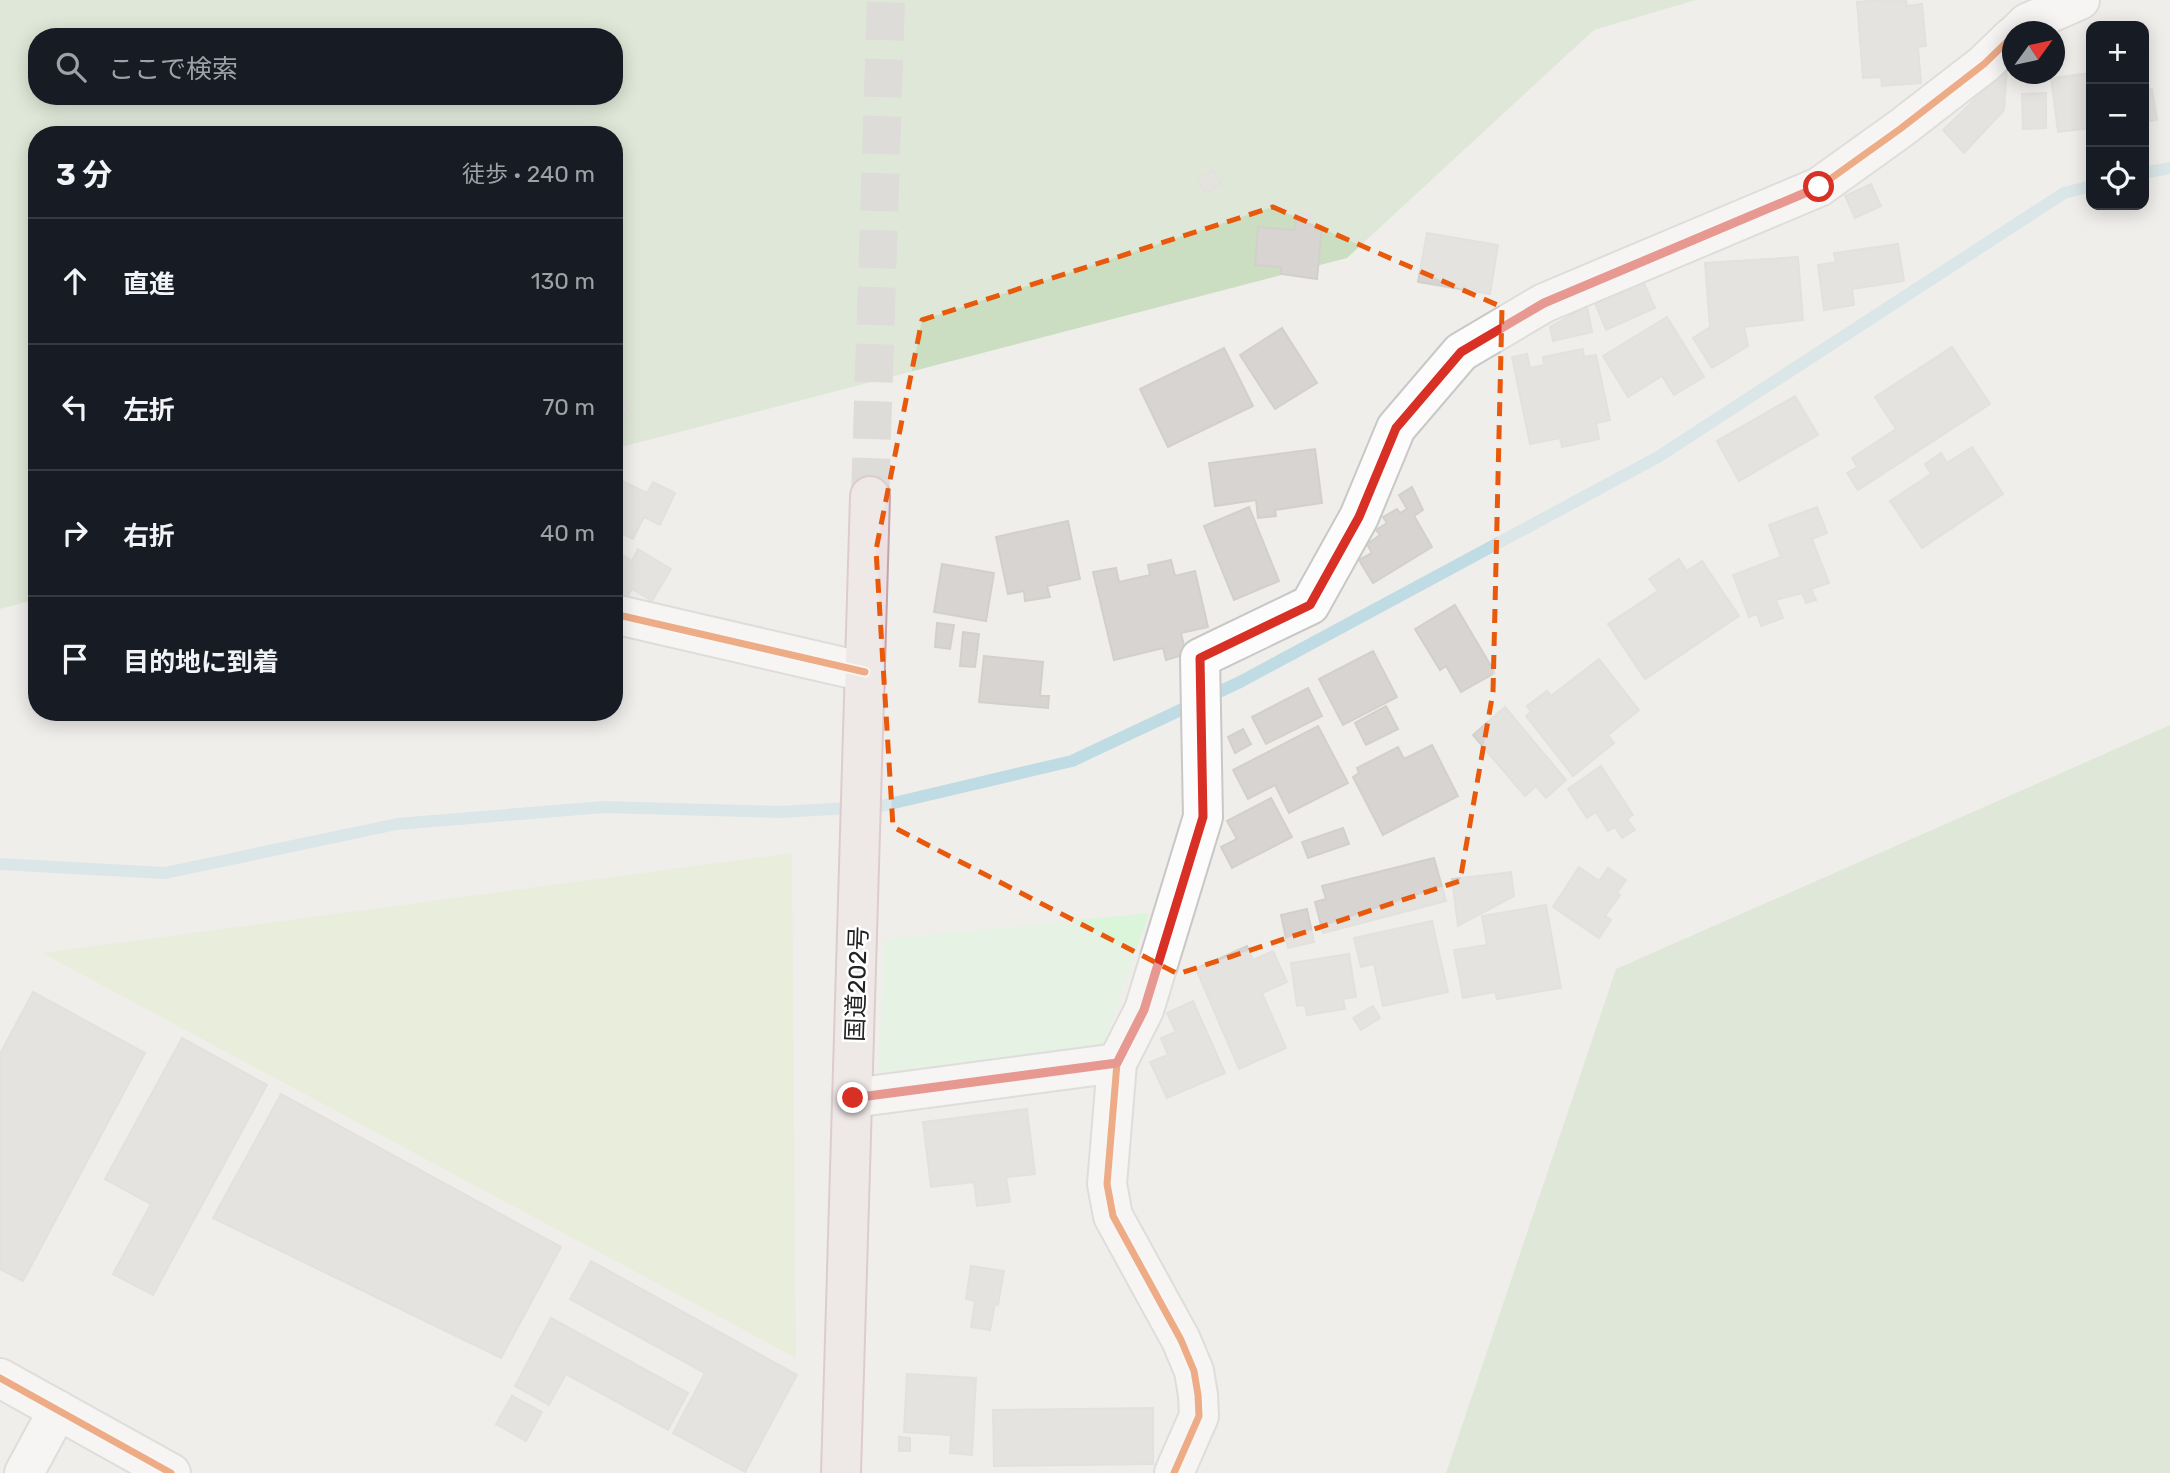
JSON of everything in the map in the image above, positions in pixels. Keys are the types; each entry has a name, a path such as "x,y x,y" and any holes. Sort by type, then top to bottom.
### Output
{"highway":[{"name":"国道202号","path":"841,1473 870,496"}],"street":[{"path":"2032,21 2080,0"},
{"path":"1174,1473 1199,1416 1194,1371 1181,1340 1113,1216 1107,1184 1117,1063 1144,1010 1203,817 1200,658 1310,605 1359,517 1396,428 1461,352 1544,303 1819,187 1984,64 2002,47"},
{"path":"623,616 865,672"},
{"path":"853,1098 1117,1063"},
{"path":"0,1378 170,1473"},
{"path":"24,1473 58,1410"}],"highlighted area":[{"path":"1273,207 1502,307 1493,692 1460,881 1178,974 893,827 876,550 922,320"}],"green space":[{"path":"0,0 1696,0 1594,30 1347,258 623,447 623,126 28,126 28,601 0,609"},
{"path":"2170,725 2170,1473 1446,1473 1616,969"},
{"path":"792,853 796,1358 42,953"},
{"path":"1149,913 1103,1048 878,1076 885,939"}],"building":[{"path":"1906,0 1907,6 1922,4 1926,46 1918,47 1921,83 1882,86 1881,77 1863,78 1857,2"},
{"path":"2002,73 2002,84 2006,84 2004,110 1964,153 1943,130"},
{"path":"2086,74 2086,129 2058,132 2052,84 2065,84 2065,76"},
{"path":"2149,89 2152,89 2157,120 2149,121"},
{"path":"2046,93 2046,128 2023,129 2022,94"},
{"path":"1212,170 1221,183 1206,193 1197,180"},
{"path":"1871,184 1881,206 1855,218 1845,196"},
{"path":"1297,213 1310,214 1310,224 1322,225 1317,279 1281,274 1281,267 1255,265 1258,227 1295,230"},
{"path":"1427,233 1498,245 1490,294 1418,282"},
{"path":"1898,244 1904,281 1852,289 1854,305 1824,310 1818,265 1836,262 1834,253"},
{"path":"1798,257 1803,320 1744,327 1748,346 1712,368 1693,338 1710,327 1705,263"},
{"path":"1643,281 1655,308 1606,330 1595,303"},
{"path":"1587,306 1592,332 1553,341 1550,327"},
{"path":"1667,317 1704,377 1674,395 1662,376 1628,397 1603,356"},
{"path":"1282,328 1317,383 1275,409 1240,355"},
{"path":"1952,347 1990,404 1858,490 1847,473 1857,467 1852,458 1896,429 1875,397"},
{"path":"1224,348 1253,406 1168,447 1140,389"},
{"path":"1583,349 1584,357 1596,355 1610,420 1596,423 1599,439 1562,447 1560,438 1530,444 1512,357 1527,354 1530,368 1544,365 1543,357"},
{"path":"1795,396 1818,435 1739,481 1717,441"},
{"path":"623,403 629,406 623,420"},
{"path":"1972,447 2003,494 1922,548 1890,501 1931,474 1925,464 1941,453 1947,463"},
{"path":"1315,449 1322,503 1275,510 1276,516 1258,518 1256,500 1215,506 1209,463"},
{"path":"623,481 647,493 653,482 675,493 660,525 644,517 633,539 623,534"},
{"path":"1412,487 1423,510 1414,516 1432,547 1373,583 1359,560 1372,553 1367,544 1380,535 1376,530 1387,523 1383,517 1397,509 1400,513 1407,509 1399,495"},
{"path":"1249,507 1279,581 1234,600 1204,526"},
{"path":"1817,507 1827,533 1812,539 1829,583 1811,589 1816,600 1806,603 1802,593 1776,600 1783,618 1761,626 1757,614 1749,617 1733,575 1781,557 1769,525"},
{"path":"1068,521 1080,579 1047,586 1050,597 1025,601 1024,591 1008,594 996,537"},
{"path":"638,549 671,569 652,601 632,589 623,602 623,556 632,561"},
{"path":"1679,559 1687,571 1702,561 1739,616 1645,679 1608,624 1658,591 1649,579"},
{"path":"1171,560 1175,576 1195,571 1208,627 1181,633 1186,654 1166,660 1163,648 1114,660 1093,572 1116,568 1119,582 1150,575 1148,565"},
{"path":"942,564 994,573 986,621 934,612"},
{"path":"1455,605 1495,673 1461,692 1446,666 1440,670 1415,629"},
{"path":"937,623 954,625 950,649 935,647"},
{"path":"963,632 979,634 975,667 960,666"},
{"path":"1373,651 1397,697 1343,725 1319,679"},
{"path":"984,656 1043,662 1040,696 1049,696 1048,708 979,702"},
{"path":"1599,659 1639,710 1608,735 1614,743 1573,776 1526,716 1531,712 1527,706 1547,691 1551,696"},
{"path":"1308,688 1322,716 1266,744 1252,717"},
{"path":"1386,706 1398,729 1366,745 1355,723"},
{"path":"1505,707 1566,780 1546,798 1536,786 1525,796 1473,735"},
{"path":"1318,726 1348,783 1289,813 1275,785 1248,799 1233,770"},
{"path":"1243,729 1251,744 1235,753 1228,737"},
{"path":"1432,745 1458,796 1383,835 1353,777 1359,773 1357,768 1398,747 1404,759"},
{"path":"1601,766 1633,815 1627,819 1635,830 1622,838 1615,827 1608,831 1596,812 1587,818 1568,789"},
{"path":"1271,798 1292,837 1232,868 1221,847 1237,839 1227,821"},
{"path":"1343,828 1349,844 1308,858 1302,842"},
{"path":"1434,858 1446,901 1323,933 1315,902 1326,899 1322,886"},
{"path":"1579,867 1599,881 1608,868 1626,880 1617,893 1620,895 1605,916 1611,920 1599,938 1553,907"},
{"path":"1511,872 1514,896 1458,926 1452,879"},
{"path":"1546,905 1561,988 1497,999 1495,992 1463,998 1454,950 1487,945 1482,916"},
{"path":"1307,909 1314,942 1288,948 1281,915"},
{"path":"1432,921 1448,992 1383,1006 1374,964 1361,967 1354,938"},
{"path":"1247,946 1253,960 1273,951 1287,982 1262,993 1286,1048 1239,1069 1196,969"},
{"path":"1349,954 1356,997 1343,999 1345,1009 1307,1015 1305,1005 1297,1006 1291,963"},
{"path":"33,992 145,1053 23,1281 0,1269 0,1054"},
{"path":"1193,1001 1225,1073 1167,1098 1150,1062 1168,1055 1161,1038 1176,1032 1167,1013"},
{"path":"1373,1006 1380,1018 1361,1030 1353,1018"},
{"path":"182,1038 267,1085 153,1295 113,1274 151,1204 105,1179"},
{"path":"281,1094 561,1247 501,1358 213,1218"},
{"path":"1027,1109 1035,1174 1006,1177 1010,1202 977,1206 974,1182 931,1187 923,1122"},
{"path":"591,1261 797,1375 745,1472 673,1433 705,1373 570,1299"},
{"path":"971,1266 1004,1271 990,1330 971,1327 975,1301 966,1299"},
{"path":"551,1318 688,1393 668,1430 566,1374 549,1405 515,1386"},
{"path":"907,1374 976,1378 972,1455 950,1453 951,1435 904,1432"},
{"path":"512,1396 542,1412 526,1441 496,1424"},
{"path":"1153,1408 1153,1464 994,1466 993,1410"},
{"path":"899,1437 910,1438 910,1451 899,1451"}],"waterway":[{"path":"2149,172 2170,168"},
{"path":"0,864 165,873 397,824 604,807 781,812 881,806 1072,761 1240,682 1658,457 2064,193 2086,187"}],"tunnel":[{"path":"870,496 886,0"}],"cycle path":[{"path":"1174,1473 1199,1416 1194,1371 1181,1340 1113,1216 1107,1184 1117,1063 1144,1010 1203,817 1200,658 1310,605 1359,517 1396,428 1461,352 1544,303 1819,187 1900,129 1984,64 2002,47"},
{"path":"623,616 865,672"},
{"path":"0,1378 171,1473"}],"route":[{"path":"853,1098 1117,1063 1144,1010 1203,817 1200,658 1310,605 1359,517 1396,428 1461,352 1544,303 1819,187"}]}
